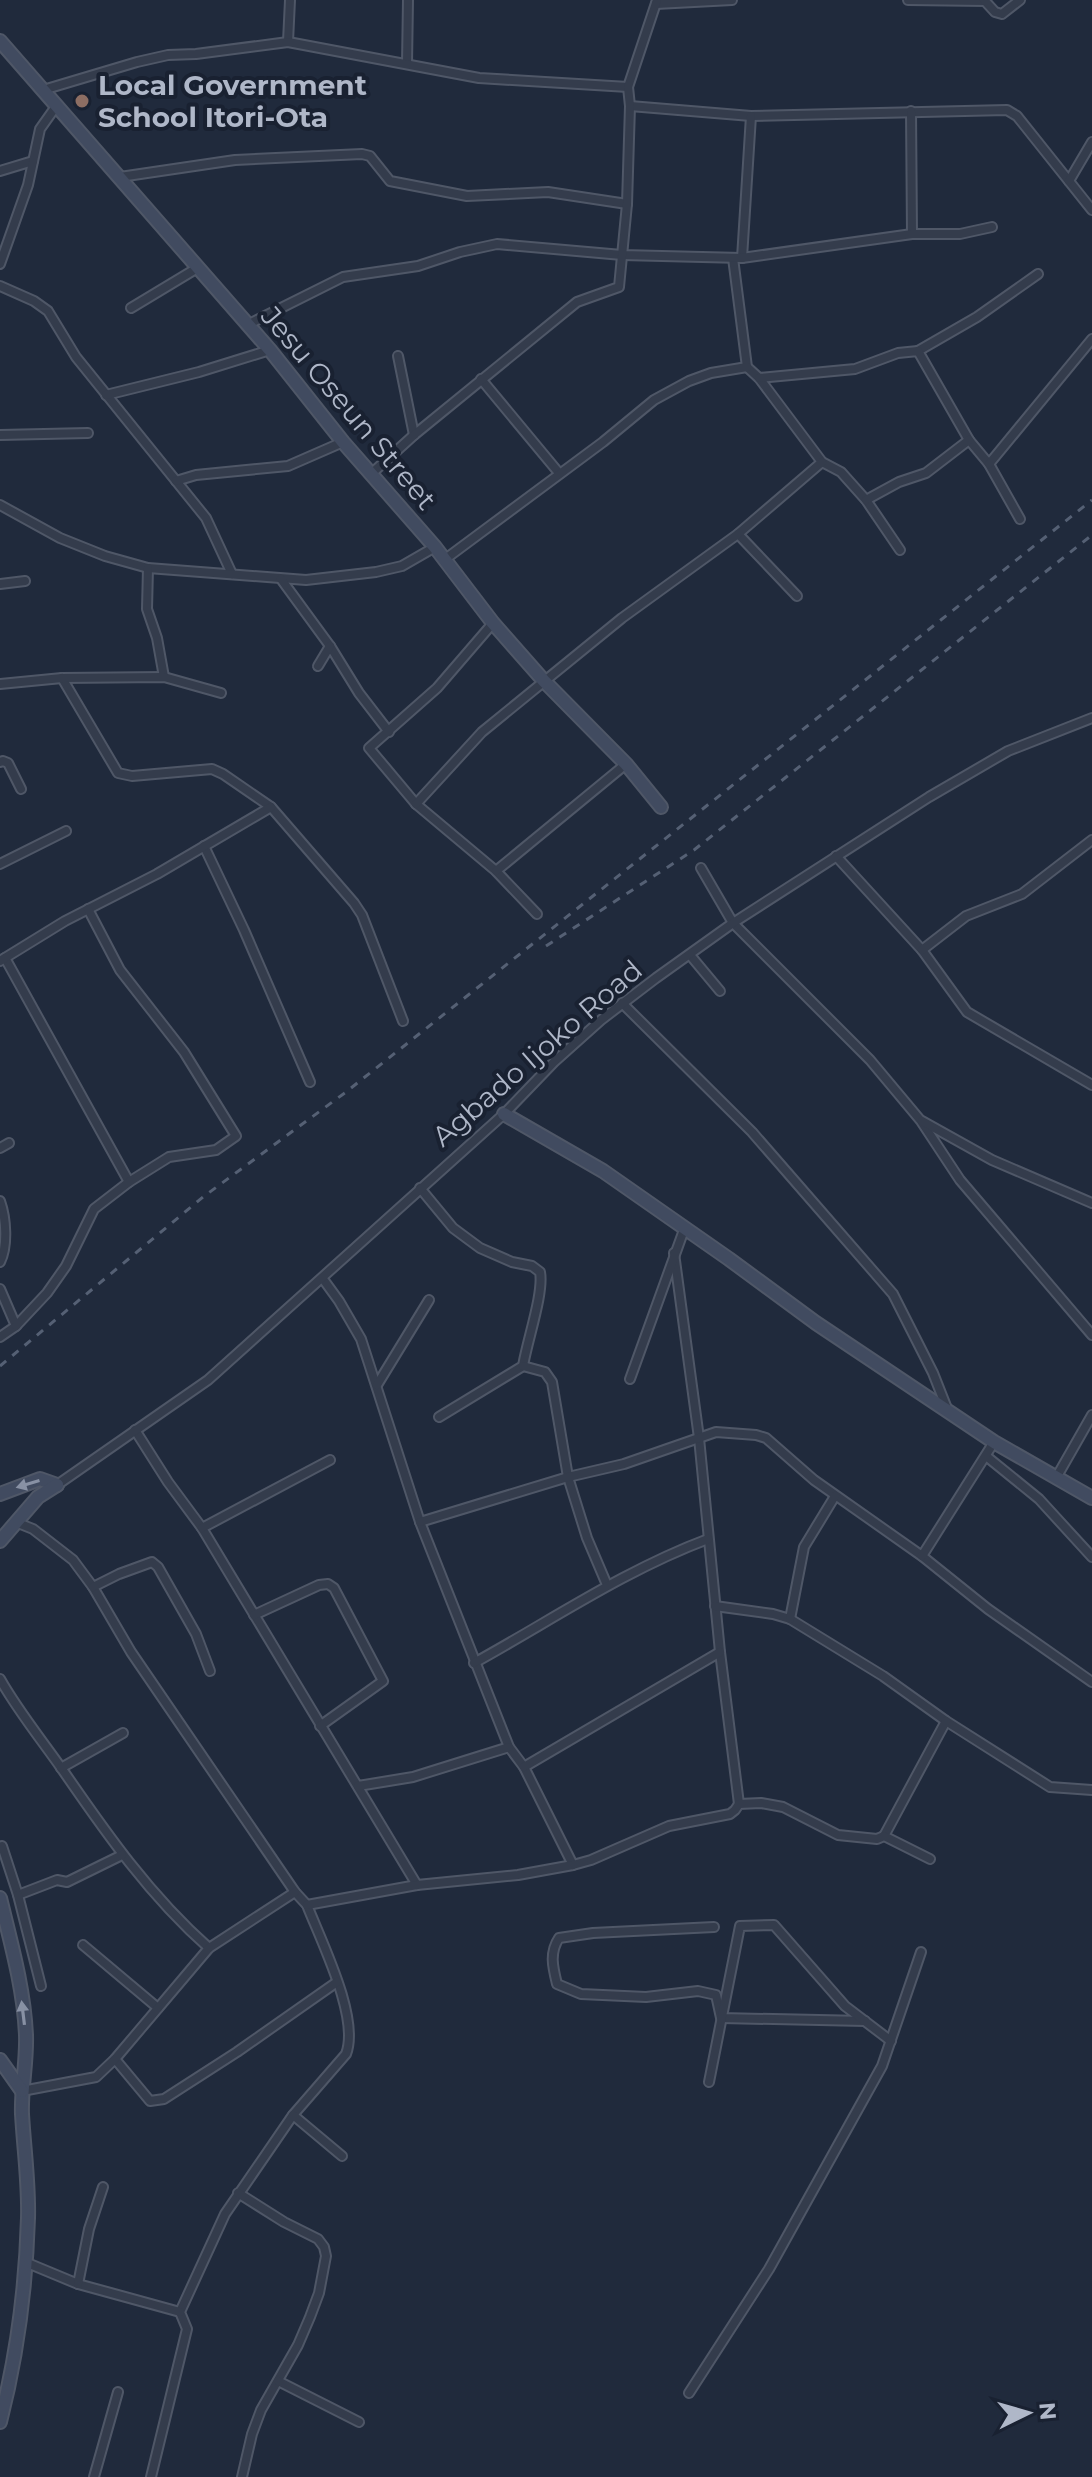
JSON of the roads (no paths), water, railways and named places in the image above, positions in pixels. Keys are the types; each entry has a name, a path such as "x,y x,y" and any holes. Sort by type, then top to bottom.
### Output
{"main road":[{"name":"Jesu Oseun Street","path":"0,41 249,324 343,442 435,547 493,623 544,681 626,764 661,807"},
{"path":"504,1114 603,1171 816,1323 948,1412 1092,1498"},
{"path":"0,1494 40,1479 57,1485"},
{"name":"Agbado Ijoko Road","path":"0,1541 38,1497 57,1485"},
{"path":"0,1898 16,1962 24,2013 26,2060 22,2091 28,2191 25,2262 14,2363 0,2422"},
{"path":"0,2060 22,2091"}],"street":[{"path":"288,42 290,0"},
{"path":"407,64 408,0"},
{"path":"371,474 481,379 577,302 619,287 627,204 628,87 657,2 732,0"},
{"path":"908,0 984,1 995,12 1002,14 1020,0"},
{"path":"43,90 168,55 288,42 479,78 628,87"},
{"path":"0,264 28,185 40,129 57,105"},
{"path":"630,106 751,116 1007,110 1017,116 1092,210"},
{"path":"911,111 912,234"},
{"path":"751,116 738,258 747,367 759,378 822,462 841,472 866,500 900,550"},
{"path":"1069,181 1092,142"},
{"path":"120,177 235,160 362,154 370,156 390,181 467,196 548,192 627,204"},
{"path":"0,171 33,161"},
{"path":"249,324 343,277 418,266 497,244 622,255 738,258 912,234 960,234 992,227"},
{"path":"131,308 199,267"},
{"path":"759,378 855,369 898,353 918,351 977,317 1038,274"},
{"path":"0,286 34,301 48,311 76,357 206,518 232,574"},
{"path":"989,464 1092,339"},
{"path":"106,395 199,372 270,350"},
{"path":"918,351 969,440 989,464 1020,519"},
{"path":"398,356 414,435"},
{"path":"444,560 603,442 638,411 689,381 711,373 747,367"},
{"path":"481,379 559,473"},
{"path":"0,435 88,433"},
{"path":"866,500 899,482 926,473 969,440"},
{"path":"176,481 196,475 288,466 343,442"},
{"path":"416,804 482,732 622,618 738,534 822,462"},
{"path":"0,505 60,538 105,556 148,568 306,580 402,566 435,547"},
{"path":"738,534 797,596"},
{"path":"148,568 147,609 157,638 164,677"},
{"path":"281,579 389,732"},
{"path":"0,584 25,581"},
{"path":"493,623 437,688 369,748 416,804 496,871 537,914"},
{"path":"318,666 330,646"},
{"path":"0,684 62,678 164,677 221,693"},
{"path":"62,678 118,773 132,776 212,769 232,779 271,807 316,856 362,915 403,1021"},
{"name":"Agbado Ijoko Road","path":"57,1485 200,1387 323,1279 504,1114 554,1062 622,1003 733,923 1008,751 1092,718"},
{"path":"0,762 8,763 21,789"},
{"path":"496,871 626,764"},
{"path":"129,1182 2,960 271,807"},
{"path":"0,864 66,831"},
{"path":"922,950 966,916 1022,894 1092,840"},
{"path":"204,846 310,1082"},
{"path":"836,856 922,950 967,1012 1091,1081"},
{"path":"701,868 733,923 870,1060 921,1121 960,1180 1092,1335"},
{"path":"0,1337 16,1326 47,1293 66,1266 94,1209 169,1157 216,1150 236,1136 184,1052 120,970 88,909"},
{"path":"690,955 720,991"},
{"path":"622,1003 752,1132 893,1294 933,1373 948,1412"},
{"path":"921,1121 992,1160 1092,1203"},
{"path":"420,1188 453,1228 480,1248 512,1262 532,1266 540,1272 542,1283 523,1366"},
{"path":"0,1201 5,1252 0,1262"},
{"path":"630,1379 685,1227"},
{"path":"307,1905 417,1885 518,1875 573,1865 669,1826 730,1814 739,1804 699,1438 674,1253"},
{"path":"323,1279 361,1339 420,1522 509,1747 524,1767 573,1865"},
{"path":"0,1289 16,1326"},
{"path":"377,1385 429,1300"},
{"path":"439,1417 523,1366 545,1372 552,1382 568,1477 587,1538 607,1585"},
{"path":"1056,1478 1092,1415"},
{"path":"135,1430 202,1528 417,1885"},
{"path":"420,1522 568,1477 624,1464 716,1432 766,1438 835,1496 922,1556 988,1609 1092,1682"},
{"path":"922,1556 994,1442"},
{"path":"986,1456 1039,1499 1092,1557"},
{"path":"202,1528 330,1460"},
{"path":"790,1619 804,1547 835,1496"},
{"path":"18,1523 33,1529 73,1560 93,1587 131,1652 295,1892 307,1905 349,2019 346,2054 293,2115 238,2193 225,2214 180,2312 187,2329 151,2477"},
{"path":"474,1663 607,1585 664,1555 708,1539"},
{"path":"93,1587 152,1562 158,1567 192,1626 210,1671"},
{"path":"254,1615 319,1585 328,1584 334,1588 383,1681 320,1726"},
{"path":"715,1606 790,1619 883,1676 946,1721 1050,1787 1092,1790"},
{"path":"524,1767 720,1652"},
{"path":"0,1679 18,1711 122,1855 182,1924 209,1948"},
{"path":"739,1804 761,1803 783,1807 838,1835 877,1839 884,1836 946,1721"},
{"path":"61,1768 123,1733"},
{"path":"358,1786 413,1777 509,1747"},
{"path":"884,1836 930,1859"},
{"path":"2,1846 41,1986"},
{"path":"18,1895 57,1880 67,1882 122,1855"},
{"path":"22,2091 96,2077 115,2059 209,1948 295,1892"},
{"path":"709,2082 740,1926 774,1925 845,2006 891,2041"},
{"path":"714,1927 593,1933 559,1938 554,1945 552,1963 557,1984 581,1994 646,1997 698,1991 716,1995 721,2018"},
{"path":"83,1945 158,2008"},
{"path":"689,2393 769,2269 882,2066 921,1952"},
{"path":"115,2059 150,2101 164,2099 337,1982"},
{"path":"721,2018 865,2021"},
{"path":"293,2115 342,2156"},
{"path":"78,2284 89,2229 103,2187"},
{"path":"238,2193 318,2239 326,2256 319,2293 310,2317 256,2422 242,2477"},
{"path":"25,2262 78,2284 180,2312"},
{"path":"278,2381 359,2422"},
{"path":"94,2477 118,2392"}],"railway":[{"path":"0,1366 203,1197 346,1092 1092,500"},
{"path":"546,946 694,850 1092,535"}],"place":[{"name":"Local Government School Itori-Ota","path":"82,101"}]}
